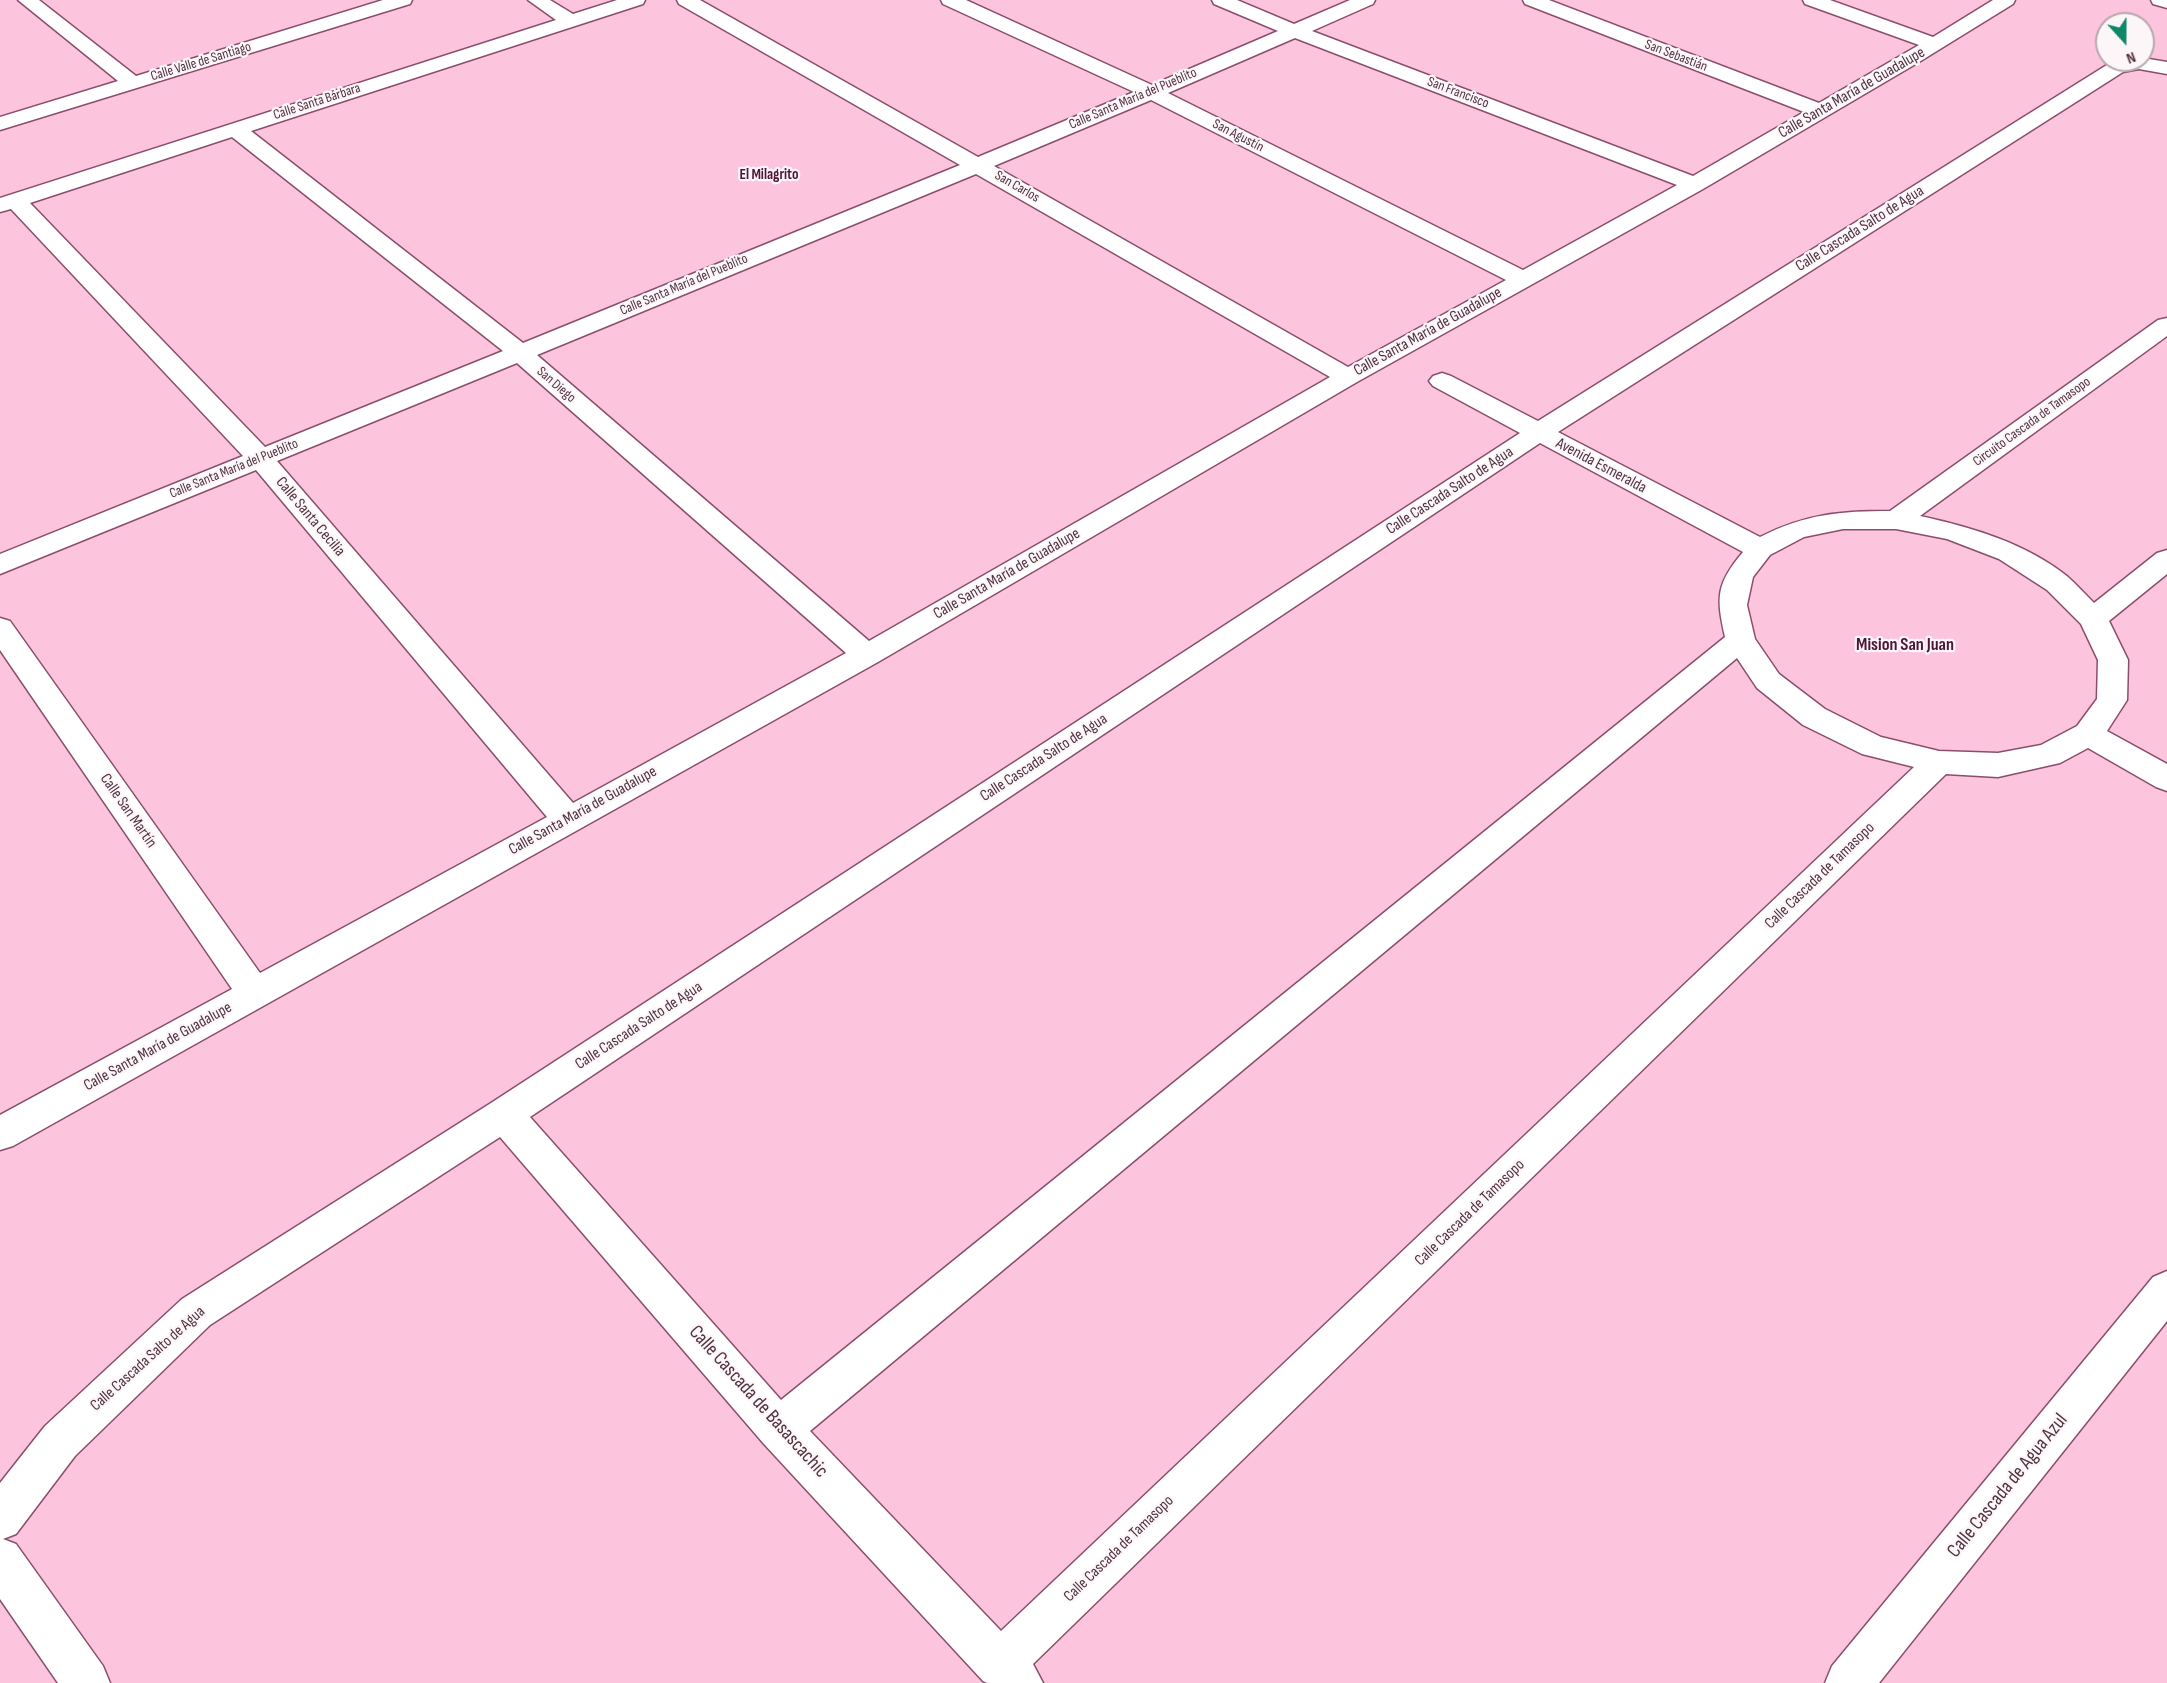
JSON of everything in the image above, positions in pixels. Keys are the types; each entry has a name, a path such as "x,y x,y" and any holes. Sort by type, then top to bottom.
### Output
{"street":[{"path":"27,0 133,82"},
{"name":"Calle Valle de Santiago","path":"0,124 403,0"},
{"path":"537,0 570,21"},
{"name":"Calle Santa Bárbara","path":"8,203 234,128 636,0"},
{"name":"San Carlos","path":"686,0 1348,377"},
{"name":"San Agustín","path":"950,0 1150,92 1523,279"},
{"name":"San Francisco","path":"1221,0 1295,31 1695,184"},
{"name":"Calle Santa María del Pueblito","path":"0,565 520,354 1366,0"},
{"name":"San Sebastián","path":"1532,0 1821,111"},
{"path":"1812,0 1935,44"},
{"name":"Calle Santa María de Guadalupe","path":"0,1134 867,655 1348,377 1695,184 2007,0"},
{"path":"2160,0 2167,2"},
{"name":"Calle Cascada Salto de Agua","path":"0,1518 60,1441 196,1312 504,1114 1538,433 2109,72"},
{"name":"San Diego","path":"234,128 520,354 867,655"},
{"name":"Calle Santa Cecilia","path":"8,203 260,458 568,819"},
{"name":"Circuito Cascada de Tamasopo","path":"1896,520 2167,325"},
{"name":"Avenida Esmeralda","path":"1442,381 1760,549"},
{"path":"1843,520 1896,520 1954,532 2009,553 2057,583 2093,619 2113,660 2112,700 2088,735 2049,755 1998,765 1939,762 1873,746 1814,717 1768,681 1740,640 1732,606 1739,575 1760,549 1797,530 1843,520"},
{"path":"2093,619 2167,559"},
{"name":"Calle San Martín","path":"0,628 255,994"},
{"path":"779,1429 1740,640"},
{"path":"2088,735 2167,779"},
{"name":"Calle Cascada de Tamasopo","path":"1010,1673 1939,762"},
{"name":"Calle Cascada de Basascachic","path":"504,1114 779,1429 1010,1673"},
{"name":"Calle Cascada de Agua Azul","path":"1849,1683 2167,1290"},
{"path":"0,1560 86,1683"}],"district":[{"name":"El Milagrito","path":"769,175"},
{"name":"Mision San Juan","path":"1905,645"}]}
